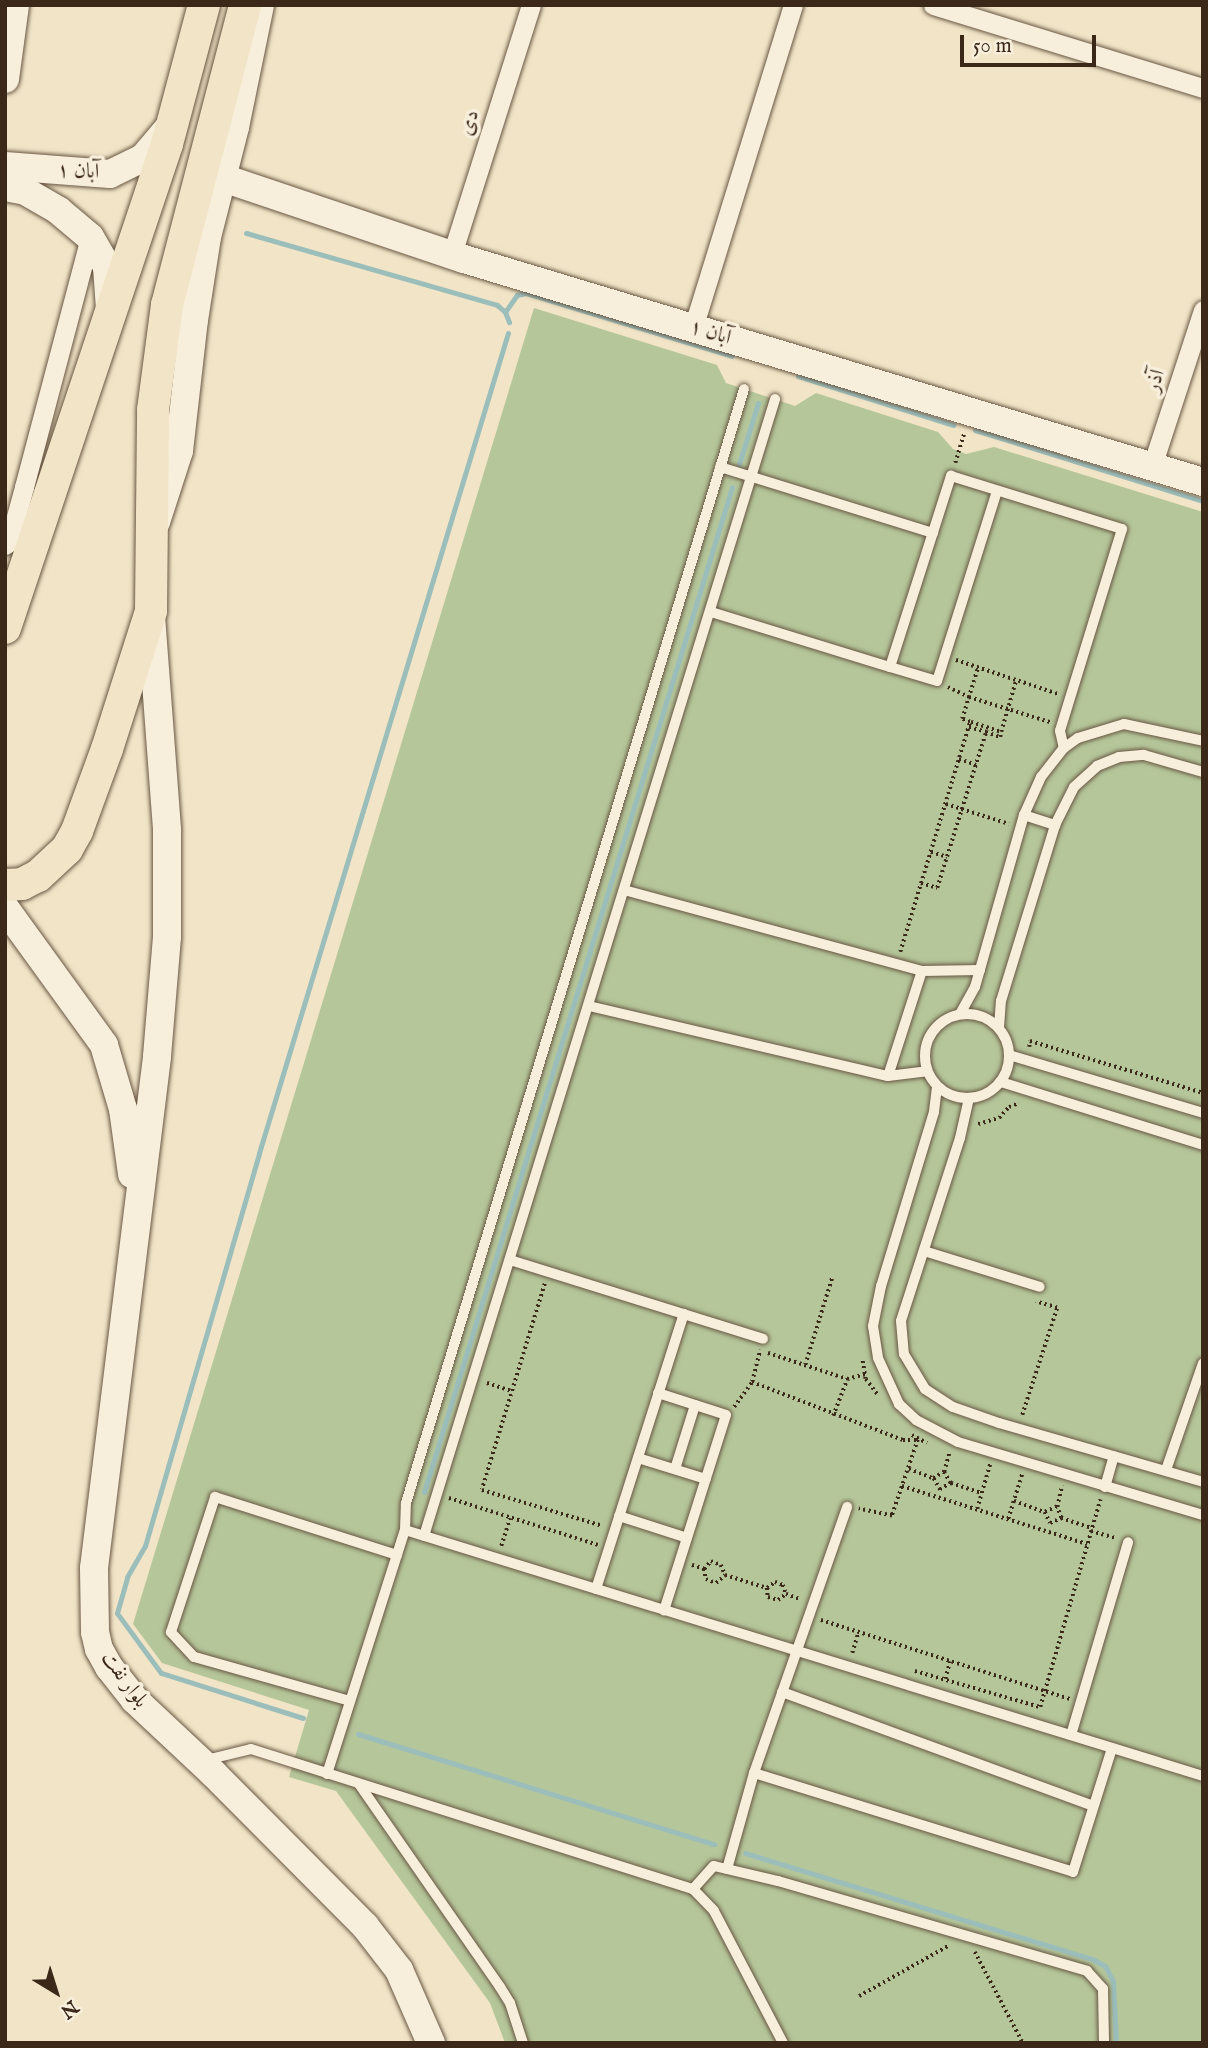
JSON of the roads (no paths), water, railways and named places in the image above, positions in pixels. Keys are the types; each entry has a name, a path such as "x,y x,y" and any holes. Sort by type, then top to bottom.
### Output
{"main road":[{"path":"5,628 14,589 173,123 204,5"},
{"path":"5,885 22,884 38,876 67,849 77,831 107,749 151,611 153,410 167,305 245,5"}],"street":[{"path":"5,79 15,5"},
{"path":"193,48 194,5"},
{"path":"152,535 179,451 194,320 220,177 234,127 260,5"},
{"name":"دی","path":"452,254 531,5"},
{"path":"693,328 793,5"},
{"path":"933,5 1203,88"},
{"name":"آبان ۱","path":"5,166 110,174 143,158 173,123"},
{"name":"آبان ۱","path":"220,177 452,254 1203,482"},
{"name":"آبان ۱","path":"5,187 25,191 36,197 59,211 90,237 107,267 110,309"},
{"path":"5,545 9,542 28,474 90,237"},
{"name":"آذر","path":"1152,466 1203,310"},
{"path":"137,1212 157,1057 167,937 167,830 151,611"},
{"path":"5,908 104,1045 123,1109 137,1212"},
{"name":"بلوار نفت","path":"137,1212 94,1568 99,1649 109,1667 135,1700 365,1926 399,1970 431,2043"}],"lane":[{"path":"327,1774 405,1530 407,1503 744,389"},
{"path":"424,1536 775,400"},
{"path":"720,467 933,533"},
{"path":"890,667 951,476 1122,529 1062,726 1064,748"},
{"path":"711,611 937,681 997,491"},
{"path":"960,1014 980,970 1024,815 1041,777 1064,748 1078,738 1124,724 1203,741"},
{"path":"999,1028 988,1019 960,1014 947,1018 929,1037 925,1050 927,1071 937,1087 948,1095 969,1098 990,1092 1001,1082 1007,1069 1009,1055 999,1028 1001,1001 1055,825 1074,787 1097,766 1119,757 1143,755 1203,772"},
{"path":"1024,815 1055,825"},
{"path":"624,890 922,971 980,970"},
{"path":"888,1076 922,971"},
{"path":"589,1006 888,1076 927,1071"},
{"path":"1009,1055 1203,1113"},
{"path":"1001,1082 1203,1145"},
{"path":"937,1087 934,1112 881,1286 873,1326 878,1358 900,1404 933,1431 992,1458 1025,1462 1203,1514"},
{"path":"969,1098 960,1138 901,1321 904,1354 925,1389 953,1407 1203,1482"},
{"path":"924,1251 1040,1287"},
{"path":"510,1260 763,1339"},
{"path":"596,1589 684,1314"},
{"path":"1167,1471 1203,1363"},
{"path":"658,1393 726,1415 664,1610"},
{"path":"675,1469 695,1405"},
{"path":"1105,1487 1114,1456"},
{"path":"638,1458 706,1479"},
{"path":"350,1701 194,1657 171,1632 215,1497 397,1555"},
{"path":"727,1869 754,1773 847,1507"},
{"path":"619,1517 687,1538"},
{"path":"405,1530 1203,1776"},
{"path":"1071,1735 1128,1542"},
{"path":"782,1692 1093,1806"},
{"path":"754,1773 1073,1871 1112,1748"},
{"path":"200,1762 251,1749 693,1889 713,1912 783,2043"},
{"path":"359,1784 500,1987 510,2003 523,2043"},
{"path":"693,1889 714,1867 727,1869 778,1881 1087,1971 1103,1989 1104,2043"}],"waterway":[{"path":"246,233 497,305 505,312 509,322"},
{"path":"505,312 517,295 526,293 732,356"},
{"path":"303,1718 161,1673 117,1613 127,1577 145,1546 259,1153 508,333"},
{"path":"798,376 953,425"},
{"path":"739,464 758,403"},
{"path":"975,430 1203,501"},
{"path":"424,1492 732,487"},
{"path":"358,1734 714,1844"},
{"path":"745,1853 1094,1960 1105,1966 1113,1981 1116,2043"}]}
